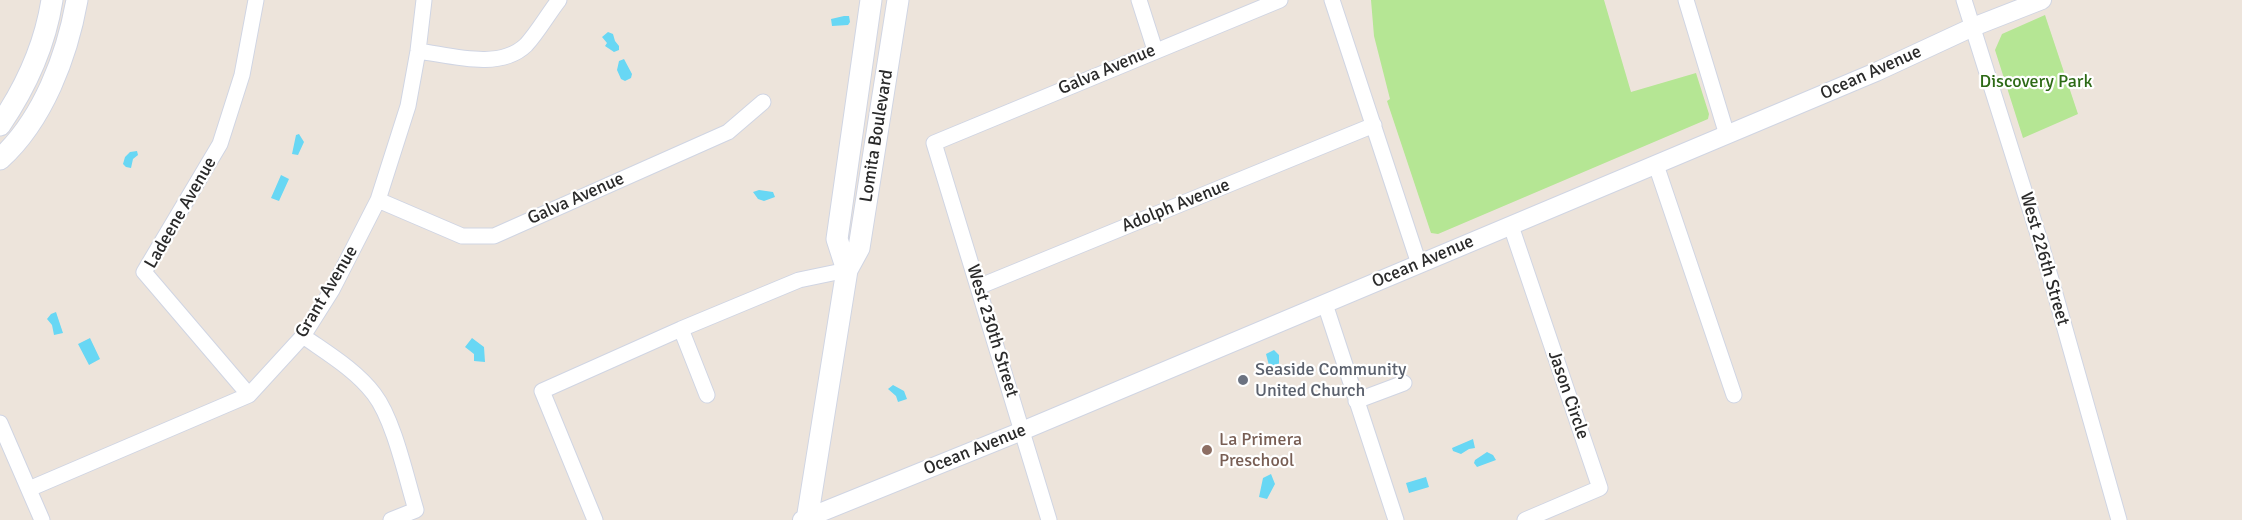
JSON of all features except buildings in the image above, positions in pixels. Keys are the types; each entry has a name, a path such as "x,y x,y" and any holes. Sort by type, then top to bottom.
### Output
{"main road":[{"path":"0,125 38,55 49,20 51,0"},
{"path":"0,159 8,152 44,103 68,44 77,0"},
{"name":"Lomita Boulevard","path":"847,270 837,239 871,0"},
{"name":"Lomita Boulevard","path":"806,519 847,270 859,248 898,0"}],"street":[{"name":"Ladeene Avenue","path":"249,395 144,272 220,144 242,75 256,0"},
{"name":"Grant Avenue","path":"29,489 249,395 303,336 332,290 378,200 408,106 424,0"},
{"path":"418,51 485,60 512,53 525,46 559,0"},
{"path":"1139,0 1155,50"},
{"name":"Galva Avenue","path":"934,143 1280,0"},
{"path":"1332,0 1419,264"},
{"path":"1686,0 1727,135"},
{"name":"West 226th Street","path":"1964,0 2034,222 2119,520"},
{"name":"Ocean Avenue","path":"806,519 1325,304 1876,72 1973,27 2042,0"},
{"name":"Galva Avenue","path":"378,200 462,236 494,236 728,132 763,102"},
{"name":"Adolph Avenue","path":"978,287 1374,124"},
{"name":"West 230th Street","path":"934,143 1049,520"},
{"path":"1656,165 1734,395"},
{"name":"Jason Circle","path":"1511,225 1600,488 1525,520"},
{"path":"595,520 542,391 681,329 799,280 847,270"},
{"path":"1325,304 1396,520"},
{"path":"681,329 707,395"},
{"path":"303,336 355,374 373,393 385,411 416,510 391,520"},
{"path":"1356,401 1404,383"},
{"path":"0,423 42,520"}],"green space":[{"path":"1371,0 1604,0 1631,92 1696,73 1709,114 1708,119 1438,234 1431,233 1387,101 1390,99 1374,36"},
{"name":"Discovery Park","path":"2045,15 2078,114 2023,138 1995,50 2002,34"}],"water":[{"path":"849,16 848,25 832,26 831,19"},
{"path":"608,32 613,34 619,50 614,52 605,46 607,43 602,37"},
{"path":"624,59 632,74 631,78 625,81 621,79 617,70 619,61"},
{"path":"299,134 304,142 298,155 292,154 296,135"},
{"path":"137,151 138,155 133,159 131,168 126,167 123,164 125,157 130,152"},
{"path":"281,175 289,179 279,201 271,198"},
{"path":"759,190 773,192 775,197 764,201 758,199 753,192"},
{"path":"56,312 63,333 54,335 52,325 47,319"},
{"path":"90,338 100,359 89,365 78,344"},
{"path":"472,338 484,347 485,362 474,361 474,354 465,347"},
{"path":"1274,350 1279,355 1279,371 1271,373 1266,354"},
{"path":"893,385 904,391 907,399 898,402 896,396 888,389"},
{"path":"1473,439 1475,448 1461,454 1453,451 1452,448"},
{"path":"1487,452 1496,460 1477,467 1475,460"},
{"path":"1271,474 1275,484 1267,499 1259,497 1263,478"},
{"path":"1426,477 1429,487 1409,493 1406,483"}],"place":[{"name":"Seaside Community United Church","path":"1243,380"},
{"name":"La Primera Preschool","path":"1207,450"}]}
